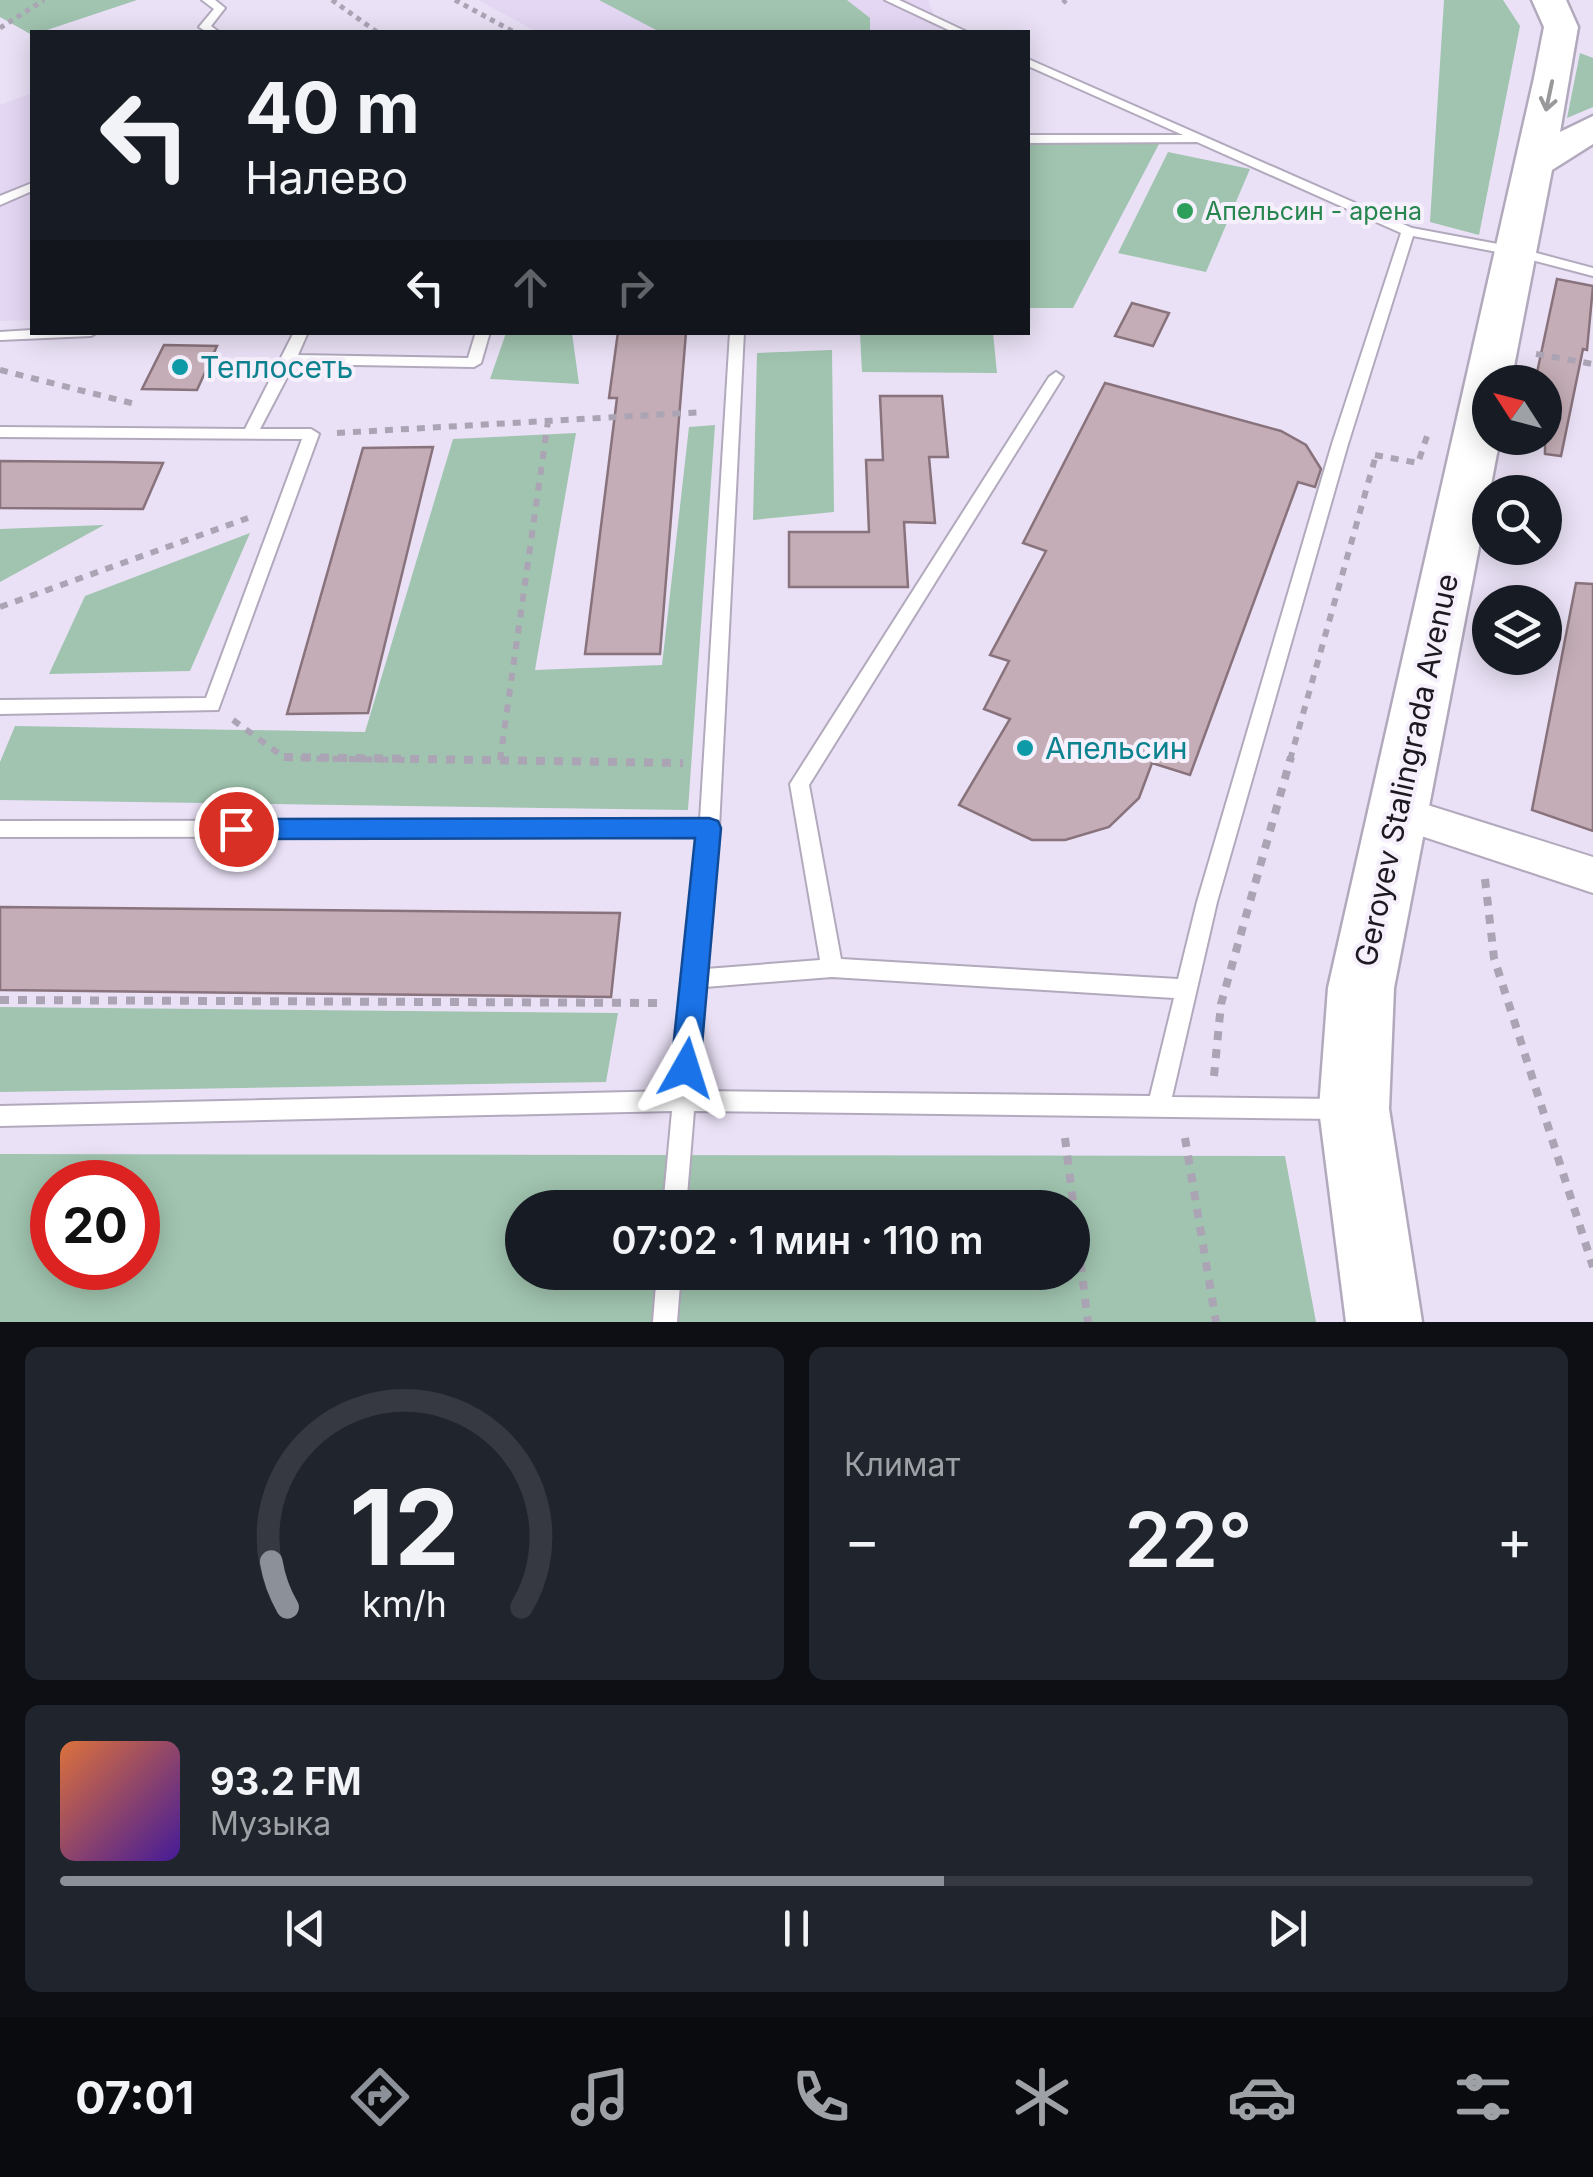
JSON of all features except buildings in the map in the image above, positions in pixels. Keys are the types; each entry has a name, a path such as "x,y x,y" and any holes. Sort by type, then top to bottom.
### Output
{"main road":[{"path":"1555,8 1593,46"},
{"name":"Geroyev Stalingrada Avenue","path":"1384,1322 1354,1109 1361,988 1534,165 1555,8"},
{"path":"1534,165 1593,128"}],"street":[{"path":"1400,812 1593,875"}],"lane":[{"path":"207,0 220,8 205,27 210,30"},
{"path":"890,0 957,30"},
{"path":"1030,63 1408,230 1593,272"},
{"path":"1030,139 1205,140"},
{"path":"0,201 30,188"},
{"path":"1168,1108 1184,989 1340,444 1408,230"},
{"path":"0,336 30,335"},
{"path":"250,433 301,335"},
{"path":"289,359 474,363 482,335"},
{"path":"675,1190 709,828 737,335"},
{"path":"832,968 799,784 1056,376"},
{"path":"0,432 311,434 212,705 0,707"},
{"path":"0,830 709,828"},
{"path":"694,979 832,968 1184,989"},
{"path":"0,1116 682,1101 1354,1109"},
{"path":"666,1322 668,1290"}],"path":[{"path":"0,28 44,0"},
{"path":"332,0 375,30"},
{"path":"454,0 510,30"},
{"path":"1530,353 1593,364"},
{"path":"0,370 154,409"},
{"path":"311,434 734,410"},
{"path":"500,760 548,421"},
{"path":"1211,1108 1221,1004 1376,456 1418,464 1430,427"},
{"path":"0,607 285,505"},
{"path":"212,705 284,758 713,763"},
{"path":"1480,838 1494,958 1593,1267"},
{"path":"0,1000 692,1004"},
{"path":"1061,1107 1088,1322"},
{"path":"1168,1108 1216,1322"}],"shaded area":[{"path":"478,0 928,0 941,30 533,30"},
{"path":"30,94 30,320 0,321 0,105"}],"green space":[{"path":"0,0 137,0 47,30 30,30 30,34 0,17"},
{"path":"599,0 847,0 870,18 870,30 656,30"},
{"path":"1444,0 1503,0 1520,26 1479,235 1430,222"},
{"path":"1580,53 1593,58 1593,107 1567,118"},
{"path":"1030,144 1159,144 1073,308 1030,308"},
{"name":"Апельсин - арена","path":"1168,152 1250,169 1206,272 1118,253"},
{"path":"505,335 572,335 579,384 490,379"},
{"path":"860,335 993,335 997,373 862,372"},
{"path":"832,350 834,512 753,520 757,353"},
{"path":"715,425 688,810 0,800 0,762 15,726 365,732 453,439 576,433 535,670 662,665 689,427"},
{"path":"104,525 0,582 0,529"},
{"path":"250,533 190,671 49,674 85,596"},
{"path":"0,1007 618,1013 606,1082 0,1092"},
{"path":"0,1154 1285,1156 1316,1322 0,1322"}],"place":[{"name":"Апельсин - арена","path":"1185,211"},
{"name":"Теплосеть","path":"180,367"},
{"name":"Апельсин","path":"1025,748"}],"route":[{"path":"236,829 709,828 686,1068"}]}
